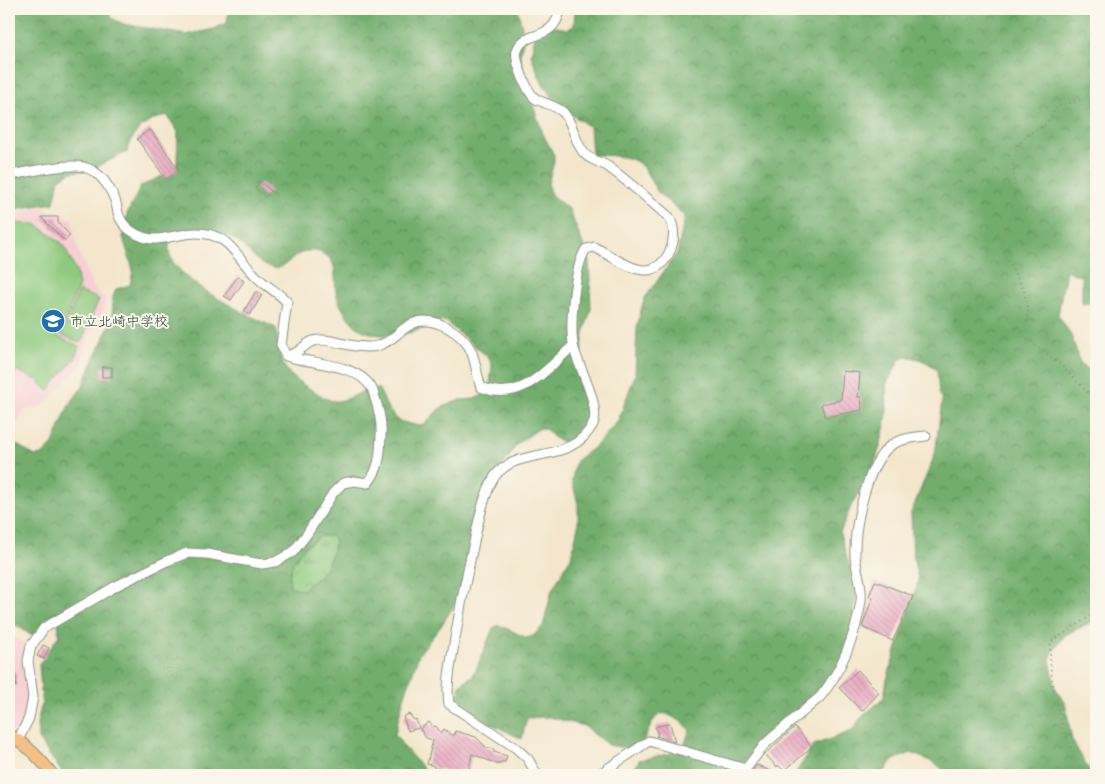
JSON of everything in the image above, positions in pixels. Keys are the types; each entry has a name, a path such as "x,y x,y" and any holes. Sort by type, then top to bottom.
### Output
{"main road":[{"path":"14,738 41,760 53,775"}],"street":[{"path":"537,775 528,759 516,748 449,704 447,693 449,674 463,592 480,518 496,474 505,466 556,452 574,444 593,424 594,406 574,346 573,294 580,257 586,249 594,248 622,263 646,271 658,267 666,258 674,236 673,226 669,218 607,167 584,154 571,122 564,113 555,106 536,99 529,93 516,56 517,49 527,39 552,28 560,9"},
{"path":"9,175 61,167 78,166 91,169 105,182 115,200 120,219 131,232 144,238 164,238 193,233 206,234 220,238 232,246 246,266 287,302 281,345 286,356 344,368 359,376 371,387 382,427 376,473 368,483 354,481 343,483 333,493 293,552 275,562 262,564 207,554 187,553 116,586 44,628 31,646 28,661 33,697 29,718 14,738"},
{"path":"286,356 297,353 312,341 324,341 365,348 380,346 415,322 428,321 439,323 463,340 472,353 481,387 492,392 505,392 519,389 532,382 574,346"},
{"path":"598,775 649,741 743,772 765,744 820,697 838,668 855,626 861,600 862,590 855,552 864,496 870,480 878,462 892,444 898,441 926,436"}],"path":[{"path":"1080,100 1058,106 1044,126 1030,133 1018,146 1013,163 1015,192 1012,213 1001,248 1024,290 1028,311 1024,337 1061,365 1096,402"},
{"path":"1083,775 1067,741 1055,695 1049,652 1051,642 1090,616 1096,600"}],"shaded area":[{"name":"市立北崎中学校","path":"42,208 72,219 78,249 93,288 106,299 104,309 89,333 81,365 43,406 24,410 9,440 9,215"},
{"path":"9,635 26,644 22,662 27,702 24,719 16,733 9,729"}],"green space":[{"path":"9,9 109,9 111,18 124,24 186,35 214,29 227,23 229,9 518,10 524,36 520,56 526,84 543,134 554,155 548,183 549,190 552,196 569,209 589,259 591,309 584,333 579,370 589,416 575,435 566,441 556,439 540,428 517,444 490,486 461,594 441,626 419,654 403,701 395,734 403,746 429,775 64,775 38,739 37,723 42,703 39,665 59,635 58,620 31,635 13,623 13,601 9,592 9,453 14,443 35,456 42,455 53,444 68,407 82,387 112,319 113,297 116,289 130,285 133,270 123,237 127,214 141,186 175,170 178,132 167,115 152,121 137,132 127,152 92,169 72,172 59,179 54,203 9,210","holes":["189,231 230,237 257,260 273,268 279,268 296,256 309,251 317,251 327,256 333,264 336,290 340,304 349,319 357,327 374,334 395,335 416,331 445,321 489,358 492,364 490,385 481,396 474,399 460,400 440,408 426,423 419,426 398,421 388,409 379,389 369,390 338,401 327,399 296,380 290,374 279,351 276,328 210,294 178,268 170,255 170,243 176,237","321,536 332,536 335,541 330,559 324,570 302,590 290,586 290,570 293,563 308,545"]},
{"path":"575,9 1096,9 1096,302 1082,304 1082,277 1066,270 1058,315 1071,335 1081,365 1096,373 1096,616 1091,622 1065,635 1052,653 1050,660 1056,691 1065,702 1072,740 1092,775 948,775 936,764 911,753 891,763 884,775 794,775 814,745 852,731 860,719 884,697 887,679 917,586 918,579 913,557 911,513 935,454 942,400 939,394 937,370 924,361 910,357 900,359 886,385 887,414 881,444 871,473 851,506 840,533 857,593 848,645 836,673 796,714 778,723 766,733 747,759 739,775 631,775 639,760 682,751 690,730 682,722 665,714 659,715 655,719 638,750 608,745 584,726 550,717 527,718 522,739 457,707 460,685 472,676 476,670 493,628 499,625 527,638 533,636 543,626 552,590 571,557 578,526 578,504 572,481 574,467 577,460 597,445 618,421 635,375 637,328 640,313 645,298 677,253 685,218 657,191 646,171 637,162 618,156 592,155 590,127 559,106 542,83 531,55 536,31 540,24 568,29 574,26"},
{"name":"市立北崎中学校","path":"9,223 36,224 63,244 76,271 79,285 58,337 79,346 76,357 48,391 37,380 9,367"},
{"path":"79,291 99,299 81,343 61,335"},
{"path":"321,536 332,536 335,541 330,559 324,570 302,590 290,586 290,570 293,563 308,545"}],"building":[{"path":"150,129 179,170 166,179 137,139"},
{"path":"260,182 271,191 266,197 255,188"},
{"path":"41,217 58,217 58,223 70,235 65,241"},
{"path":"238,276 244,281 231,300 224,296"},
{"path":"256,291 262,295 250,315 244,311"},
{"path":"102,367 112,367 112,377 102,377"},
{"path":"843,371 860,373 858,397 861,397 862,410 825,417 821,404 841,400"},
{"path":"875,581 913,596 893,641 862,627 873,597 869,596"},
{"path":"43,645 49,648 44,659 37,656"},
{"path":"858,670 879,693 862,711 839,688"},
{"path":"9,674 16,674 16,686 9,686"},
{"path":"409,714 414,720 416,719 419,728 408,731 403,717"},
{"path":"429,722 433,727 436,726 441,733 444,729 454,736 455,731 476,737 487,748 494,749 494,752 507,756 505,762 497,764 472,754 469,770 467,770 466,775 434,768 434,766 427,764 433,740 426,738 420,729"},
{"path":"670,723 675,742 656,736 658,735 655,727"},
{"path":"795,727 812,747 784,771 778,765 777,767 765,754"},
{"path":"757,765 779,775 749,775"}],"place":[{"name":"市立北崎中学校","path":"53,321"}]}
